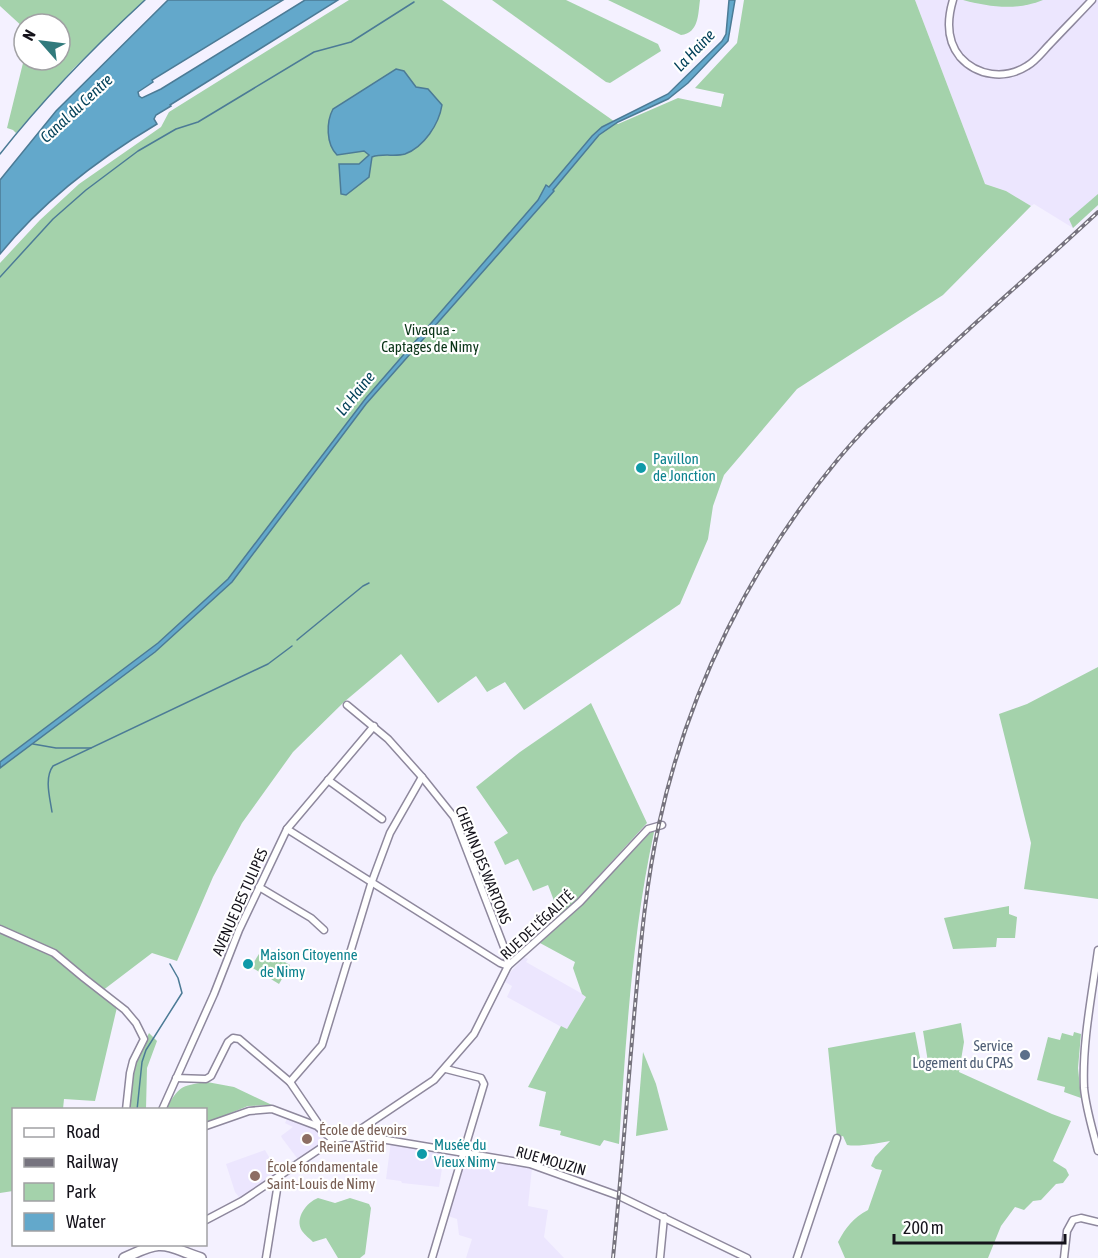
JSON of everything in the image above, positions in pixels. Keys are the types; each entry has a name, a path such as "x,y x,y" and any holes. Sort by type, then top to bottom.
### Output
{"main road":[{"path":"123,1258 145,1246"},
{"path":"172,1246 201,1258"}],"street":[{"path":"953,0 948,29 956,51 975,69 988,74 1001,75 1016,72 1031,64 1092,0"},
{"name":"CHEMIN DES WARTONS","path":"347,705 374,726 422,777 454,817 507,955 508,966"},
{"name":"AVENUE DES TULIPES","path":"163,1108 204,1019 239,930 287,829 374,726"},
{"path":"290,1082 322,1045 371,884 393,826 422,777"},
{"path":"328,780 382,819"},
{"name":"RUE DE L'ÉGALITÉ","path":"207,1219 242,1201 333,1140 352,1135 419,1092 446,1069 474,1034 508,966 580,902 648,829 662,825"},
{"path":"287,829 371,884 508,966"},
{"path":"259,887 311,918 324,930"},
{"path":"0,929 54,953 118,1003 136,1023 144,1039 133,1060 126,1108"},
{"path":"1098,954 1094,1003 1087,1032 1084,1090 1098,1151"},
{"path":"176,1078 206,1079 211,1076 228,1041 233,1038 242,1040 290,1082 324,1132"},
{"path":"432,1258 484,1081 481,1078 446,1069"},
{"path":"207,1126 249,1111 266,1109 310,1123 333,1140"},
{"name":"RUE MOUZIN","path":"333,1140 369,1137 530,1164 619,1196 744,1257"},
{"path":"797,1258 837,1138"},
{"path":"266,1258 279,1177"},
{"path":"660,1258 664,1217"},
{"path":"1064,1258 1067,1231 1073,1220 1081,1218 1098,1222"}],"shaded area":[{"path":"915,0 1098,0 1098,205 1073,228 1034,204 1031,206 1006,191 985,184"},
{"path":"524,957 528,959 526,962 586,996 567,1030 507,997 512,986 505,982"},
{"name":"École de devoirs Reine Astrid","path":"289,1115 310,1123 333,1140 300,1162 281,1136 293,1127 285,1123"},
{"path":"391,1141 445,1150 439,1187 386,1179"},
{"name":"École fondamentale Saint-Louis de Nimy","path":"265,1150 280,1176 242,1201 235,1192 226,1164"},
{"path":"466,1156 532,1168 528,1206 548,1210 544,1237 564,1258 466,1258 472,1239 459,1235 457,1219 448,1216"}],"green space":[{"path":"0,0 145,0 72,70 72,12 12,12 12,17 0,6"},
{"name":"Vivaqua - Captages de Nimy","path":"349,0 442,0 618,124 678,98 721,107 724,94 695,88 737,43 744,0 915,0 985,184 1006,191 1031,206 943,295 797,389 724,475 713,506 708,539 680,604 524,710 505,682 487,692 476,676 438,703 401,654 344,702 293,752 242,823 213,877 177,961 152,953 102,991 118,1003 95,1101 64,1099 63,1108 12,1108 12,1191 0,1193 0,263 40,220 79,184 161,127 169,112"},
{"path":"492,0 566,0 658,44 661,51 610,83 606,82"},
{"path":"608,0 700,0 694,27 691,31 681,35"},
{"path":"963,0 1043,0 1023,6 1003,7"},
{"path":"21,72 70,72 16,133 7,128"},
{"path":"1098,194 1098,205 1073,228 1069,219"},
{"path":"1098,667 1098,899 1024,889 1031,843 999,714 1027,704"},
{"path":"591,703 647,823 582,894 583,898 561,919 548,885 533,891 518,859 505,865 494,842 508,833 476,787 520,752"},
{"path":"652,831 654,832 635,948 619,1144 604,1140 600,1146 560,1135 561,1131 539,1126 546,1092 528,1087 561,1026 567,1029 586,997 582,994 573,968 575,962 540,943 580,907"},
{"path":"1009,906 1009,914 1017,917 1015,938 997,938 996,947 953,949 944,918"},
{"path":"262,949 290,965 279,984 251,967"},
{"path":"961,1023 964,1042 959,1072 1071,1121 1053,1161 1066,1169 1069,1175 1063,1183 1056,1184 1041,1200 1033,1201 1024,1210 1015,1207 1001,1226 988,1258 845,1258 838,1242 850,1223 868,1210 882,1170 871,1166 875,1157 890,1141 847,1145 843,1136 837,1138 828,1048 915,1032 921,1063 928,1062 923,1031"},
{"path":"1074,1032 1081,1034 1078,1068 1081,1098 1064,1092 1065,1087 1037,1080 1048,1037 1060,1040 1062,1033 1073,1036"},
{"path":"149,1033 157,1041 147,1068 146,1108 126,1108 130,1073"},
{"path":"643,1052 656,1084 668,1130 636,1136"},
{"path":"207,1082 234,1087 272,1105 248,1106 207,1123 207,1108 166,1108 181,1088"},
{"path":"318,1198 335,1203 350,1198 369,1204 371,1208 365,1254 360,1258 338,1258 326,1238 313,1242 302,1231 300,1221 303,1211"}],"water":[{"name":"Canal du Centre","path":"168,0 283,0 152,80 153,82 138,92 142,98 161,89 305,0 338,0 156,115 154,119 157,124 114,151 73,182 34,217 0,254 0,180 56,111"},
{"path":"729,0 735,0 728,41 688,83 668,99 618,122 599,135 554,191 366,404 232,582 155,652 0,768 0,762 158,643 228,579 366,398 538,200 546,185 549,187 602,127 668,94 722,41 726,34"},
{"path":"396,69 404,71 416,87 428,89 442,105 438,120 430,134 412,151 401,155 372,157 369,177 346,195 341,194 339,164 359,164 369,155 364,151 337,155 333,150 328,133 333,109"}],"waterway":[{"path":"0,154 70,74 145,0"},
{"path":"0,277 53,219 86,190 138,151 176,129 198,122 314,52 351,42 414,2"},
{"path":"297,640 369,583"},
{"path":"52,812 48,782 53,766 268,664 292,646"},
{"path":"33,744 56,748 91,748"},
{"path":"137,1108 142,1062 146,1050 182,993 178,978 170,964"}],"railway":[{"path":"613,1258 641,944 654,848 671,774 705,677 751,585 807,499 839,458 918,376 1098,212"}],"place":[{"name":"Pavillon de Jonction","path":"641,468"},
{"name":"Maison Citoyenne de Nimy","path":"248,964"},
{"name":"Service Logement du CPAS","path":"1025,1055"},
{"name":"École de devoirs Reine Astrid","path":"307,1139"},
{"name":"Musée du Vieux Nimy","path":"422,1154"},
{"name":"École fondamentale Saint-Louis de Nimy","path":"255,1176"}],"water label":[{"name":"La Haine","path":"694,50"},
{"name":"La Haine","path":"355,393"}]}
